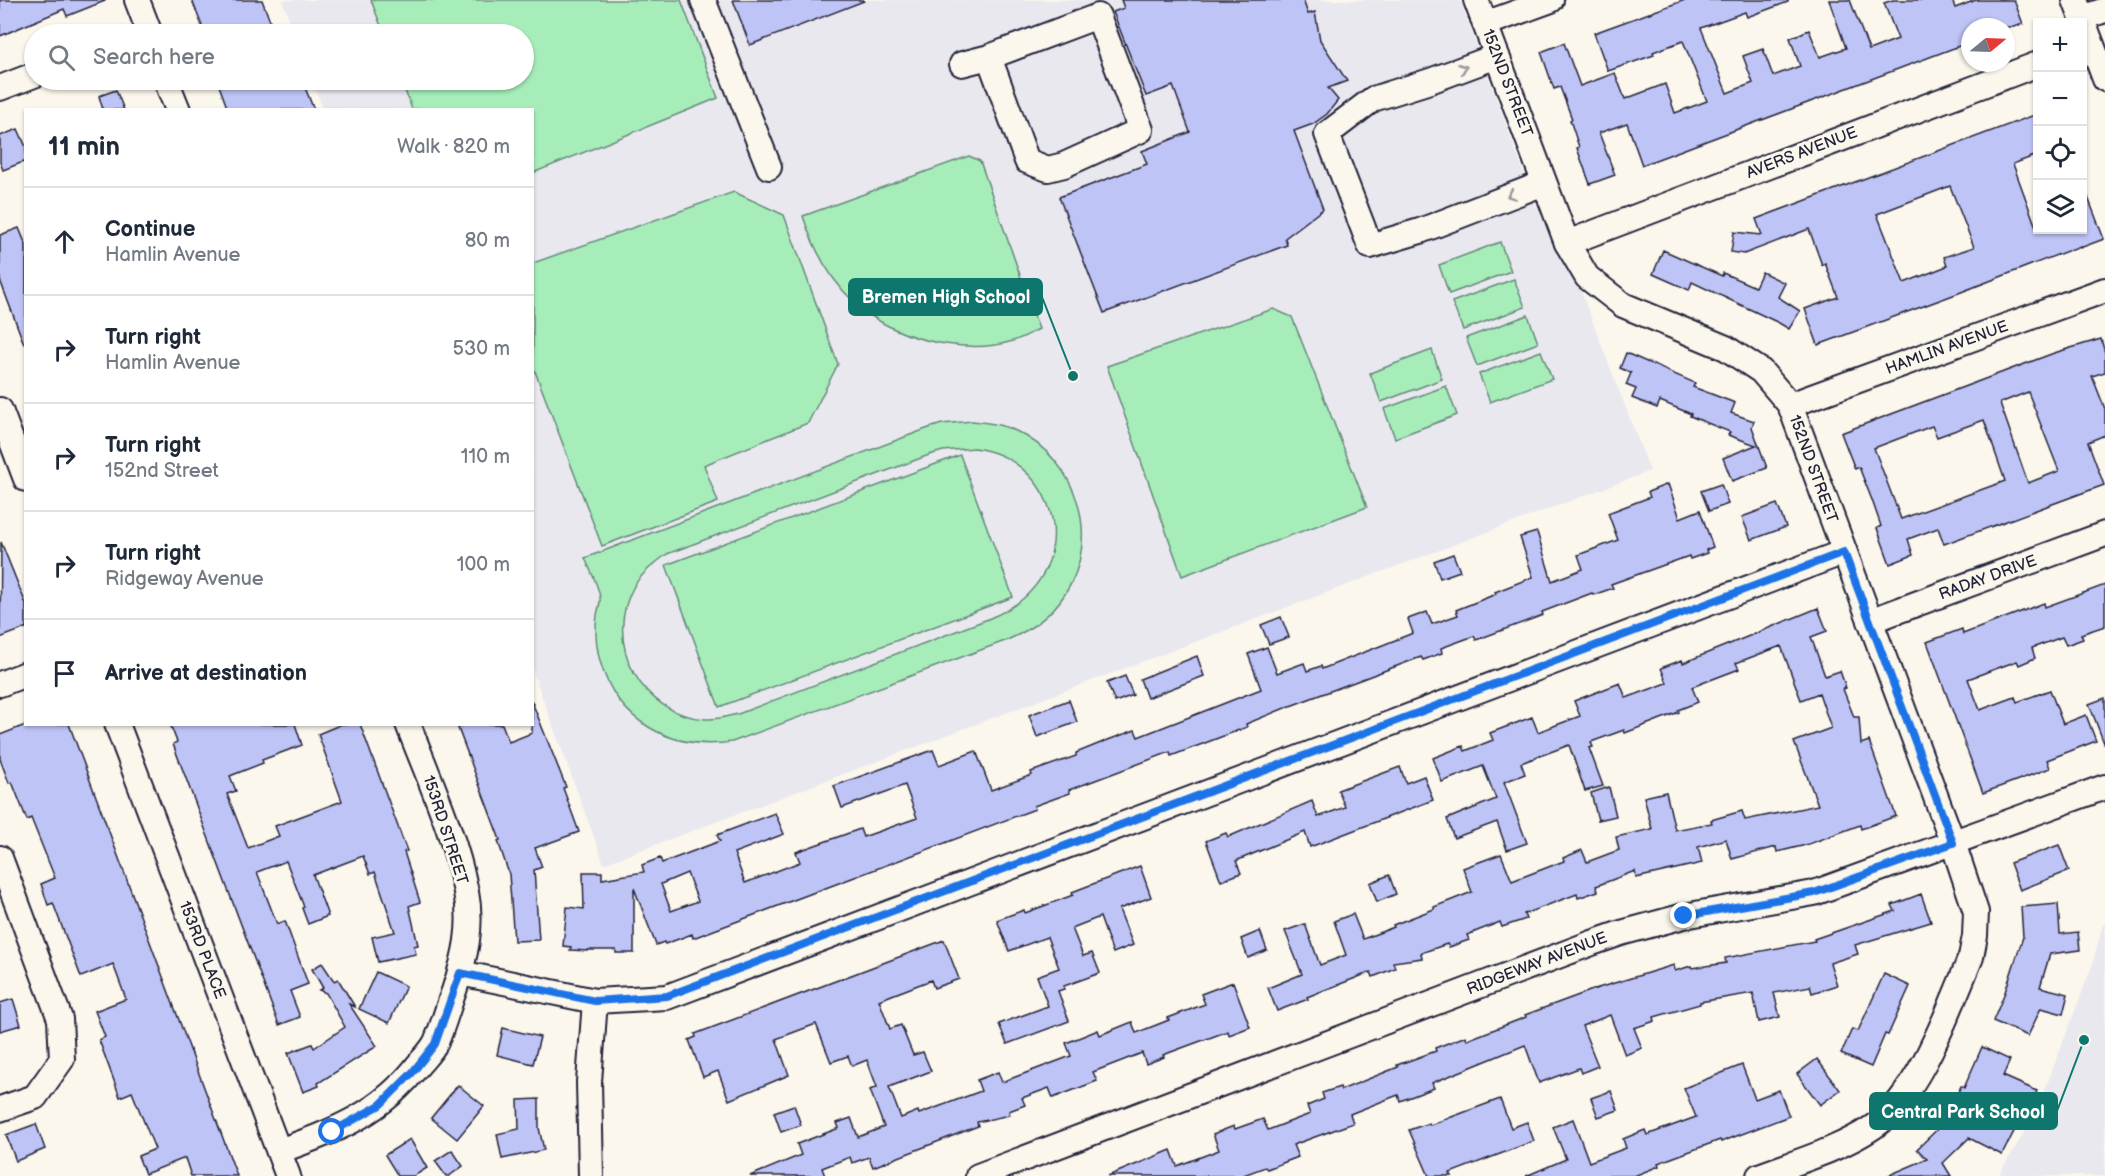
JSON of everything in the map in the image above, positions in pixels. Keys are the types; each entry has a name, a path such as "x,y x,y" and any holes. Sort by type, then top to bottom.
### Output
{"street":[{"path":"136,0 145,24"},
{"path":"703,0 769,167"},
{"name":"152ND STREET","path":"1476,0 1567,243 1587,277 1623,304 1726,348 1761,371 1790,405 1953,843 1976,912 1971,957 1914,1082 1896,1106 1874,1126 1796,1169 1759,1176"},
{"path":"1485,24 1551,0"},
{"path":"2079,9 2105,10"},
{"path":"962,64 989,57 1098,16 1140,130 1064,165 1048,169 1027,161 989,57"},
{"path":"2087,45 2105,79"},
{"path":"1497,56 1373,99 1328,134 1370,246 1420,231 1544,183"},
{"name":"AVERS AVENUE","path":"1567,243 2033,66"},
{"path":"0,88 24,79"},
{"path":"170,90 177,108"},
{"name":"HAMLIN AVENUE","path":"1790,405 2105,290"},
{"path":"0,410 24,474"},
{"name":"RADAY DRIVE","path":"1870,621 2105,534"},
{"path":"279,1151 332,1132 380,1105 412,1073 435,1044 460,973 595,1001 667,996 1844,552"},
{"path":"0,684 24,675"},
{"name":"153RD PLACE","path":"118,726 288,1176"},
{"name":"153RD STREET","path":"409,726 450,836 466,893 467,948 460,973"},
{"name":"RIDGEWAY AVENUE","path":"978,1176 1621,933 1684,916 1814,893 2105,787"},
{"path":"0,858 60,1019 62,1059 35,1097 0,1109"},
{"path":"591,1176 590,1082 595,1001"}],"shaded area":[{"path":"282,0 1460,0 1533,198 1561,259 1577,281 1650,471 604,864 534,675 534,108 323,108 316,90 534,90 534,24 291,24"},
{"path":"2105,923 2105,1176 1998,1176 2036,1113 2092,966"}],"green space":[{"path":"371,0 681,0 718,98 534,173 534,108 412,108 405,90 534,90 534,24 380,24"},
{"path":"969,156 980,161 1039,329 1017,340 1001,344 961,346 945,344 918,338 894,329 873,317 838,285 824,264 803,216"},
{"path":"734,192 784,215 838,364 808,423 704,465 718,502 602,546 534,369 534,263"},
{"path":"1500,242 1511,271 1449,294 1439,265"},
{"path":"1514,279 1525,307 1463,330 1452,302"},
{"path":"1273,309 1292,317 1367,507 1182,576 1107,366"},
{"path":"1528,315 1538,343 1477,366 1466,338"},
{"path":"1432,350 1442,379 1381,402 1370,373"},
{"path":"1541,351 1552,379 1490,402 1479,374"},
{"path":"1446,386 1457,415 1395,438 1384,409"},
{"path":"972,421 994,424 1016,431 1037,444 1055,460 1068,480 1077,502 1082,525 1082,548 1076,572 1065,594 1046,616 1023,633 1005,641 732,742 710,744 688,742 668,736 650,728 633,716 619,701 600,661 596,632 600,597 585,558 942,424","holes":["974,448 999,455 1021,467 1037,484 1048,505 1053,528 1052,551 1043,574 1027,595 1009,609 738,714 718,718 706,719 683,714 663,705 646,690 634,672 626,652 623,630 625,608 637,581 667,554 929,455 943,451"]},
{"path":"960,455 1013,597 719,707 666,565"}],"building":[{"path":"0,0 105,0 67,16 64,9 0,36"},
{"path":"192,0 262,0 271,24 201,24"},
{"path":"733,0 863,0 864,1 750,45"},
{"path":"1121,0 1303,0 1308,14 1315,12 1320,40 1347,81 1328,88 1338,100 1327,114 1313,124 1294,131 1323,209 1285,238 1287,245 1104,313 1059,197 1147,164 1142,151 1190,132 1173,86 1146,96 1113,12 1124,8"},
{"path":"1685,0 1788,0 1788,2 1747,17 1745,12 1701,28 1727,93 1753,83 1743,56 1763,49 1773,76 1800,66 1790,38 1809,30 1820,57 1846,48 1829,0 1850,0 1869,50 1898,39 1884,3 1893,0 1952,0 1955,8 1976,0 2014,0 2023,24 2015,27 2015,18 1961,18 1961,45 1642,165 1627,123 1599,133 1615,175 1590,184 1577,148 1579,147 1570,120 1572,119 1560,87 1554,89 1541,52 1564,43 1580,86 1615,73 1625,99 1665,84 1675,113 1707,101 1683,41 1653,52 1654,55 1608,71 1594,33"},
{"path":"116,90 123,108 102,108 99,96"},
{"path":"221,90 306,90 313,108 227,108"},
{"path":"2033,115 2033,156 2013,164 2033,219 2033,234 2087,234 2087,195 2104,239 1818,345 1805,309 1838,297 1825,263 1822,265 1809,229 1744,254 1731,252 1734,232 1762,235 1756,219","holes":["1950,186 1974,247 1944,257 1947,266 1904,283 1877,214"]},
{"path":"18,129 24,142 24,162 3,170 0,162 0,136"},
{"path":"19,228 24,240 24,344 0,280 0,235"},
{"path":"1663,250 1722,276 1723,273 1755,287 1762,272 1785,283 1778,297 1800,311 1789,329 1692,282 1689,290 1653,274"},
{"path":"2101,339 2105,353 2105,372 2092,376 2105,409 2105,435 2088,442 2104,485 1944,544 1938,528 1908,539 1913,555 1890,564 1877,528 1881,526 1872,500 1859,467 1855,469 1841,433 2054,353","holes":["2028,392 2059,471 2028,483 2000,403","1984,420 2005,481 1901,519 1874,448 1932,426 1937,437"]},
{"path":"1626,353 1695,383 1693,387 1735,403 1731,413 1754,421 1752,427 1767,468 1732,481 1723,458 1756,445 1728,435 1730,432 1660,401 1657,408 1632,398 1636,389 1626,385 1631,373 1620,368"},
{"path":"1668,484 1680,518 1700,510 1713,547 1706,550 1707,553 1690,559 1689,556 1611,584 1613,588 1593,595 1592,593 1542,612 1543,615 1476,640 1474,636 1441,648 1442,653 1423,660 1421,657 1285,708 1246,724 1247,727 1171,756 1170,752 1069,790 1070,793 1034,806 1035,809 693,938 692,934 656,945 634,888 634,953 616,953 616,950 570,950 571,947 563,946 567,907 584,909 583,872 602,872 602,879 644,872 642,865 660,858 662,863 720,841 717,835 775,813 784,834 734,853 745,883 800,862 796,852 860,829 863,837 917,818 905,785 842,808 834,786 933,750 939,765 976,751 991,790 1032,775 1031,772 1076,756 1076,753 1135,730 1138,737 1261,689 1248,654 1267,647 1277,673 1304,663 1307,671 1321,666 1322,669 1413,633 1408,619 1427,612 1432,624 1458,615 1456,610 1533,577 1520,537 1537,532 1552,581 1583,569 1578,555 1618,540 1608,513 1650,497 1648,492","holes":["687,873 698,901 671,911 661,884"]},
{"path":"1721,484 1728,504 1709,511 1701,491"},
{"path":"1777,504 1786,527 1751,540 1742,517"},
{"path":"1,542 24,599 24,629 0,638"},
{"path":"1453,554 1460,571 1440,578 1434,561"},
{"path":"2105,585 2105,626 2081,634 2083,639 2066,645 2062,637 2032,648 2035,658 2019,665 2017,661 1968,679 1980,710 2015,697 2017,702 2050,690 2063,724 2086,715 2096,741 2047,760 2050,768 1983,793 1927,642 1962,629 1963,634 2044,603 2045,607"},
{"path":"1818,608 1827,631 1811,637 1825,676 1840,671 1846,688 1843,689 1854,717 1859,717 1861,744 1869,741 1896,816 1861,829 1860,825 1806,845 1777,852 1776,847 1732,859 1726,839 1698,847 1702,863 1636,878 1635,871 1596,886 1598,891 1578,898 1577,894 1524,914 1526,919 1502,927 1500,922 1467,935 1469,940 1449,947 1447,944 1421,953 1422,958 1393,962 1395,968 1373,977 1371,972 1277,1011 1268,988 1302,974 1285,931 1305,924 1320,965 1346,955 1334,921 1353,914 1363,939 1394,927 1393,925 1472,892 1463,868 1501,854 1512,881 1564,861 1563,858 1582,850 1587,862 1619,850 1616,837 1652,829 1644,797 1666,792 1675,830 1712,823 1711,820 1742,811 1745,820 1818,805 1794,742 1831,728 1819,693 1801,700 1781,646 1736,663 1739,669 1692,687 1698,702 1678,710 1679,712 1625,733 1624,730 1591,742 1593,747 1589,748 1603,786 1585,791 1569,745 1521,763 1525,774 1504,782 1527,843 1507,850 1497,822 1454,838 1447,819 1496,799 1483,766 1442,782 1433,758 1463,746 1465,751 1493,740 1490,733 1532,717 1538,732 1580,716 1574,701 1620,683 1626,698 1667,683 1661,668 1682,660 1683,663"},
{"path":"1281,617 1289,637 1269,644 1261,625"},
{"path":"1197,656 1204,676 1147,698 1140,679"},
{"path":"1125,676 1133,695 1115,702 1107,683"},
{"path":"2105,698 2105,742 2104,743 2089,704"},
{"path":"1069,700 1077,722 1037,737 1029,715"},
{"path":"534,707 566,787 563,788 579,832 535,848 542,867 534,870 539,940 514,941 509,874 498,841 500,840 458,728 462,726 503,726 509,742 532,733"},
{"path":"24,726 70,726 237,1176 191,1176 185,1158 145,1174 138,1156 155,1149 132,1092 120,1097 99,1040 105,1037 95,1011 126,999 113,964 81,977 53,903 48,905 41,884 55,878 31,818 27,820 12,782 9,783 0,759 0,735"},
{"path":"171,726 296,726 302,745 262,760 263,763 230,776 236,791 227,794 248,848 279,836 275,826 342,801 318,734 337,726 361,726 407,851 404,852 420,902 409,906 418,945 414,946 416,954 378,962 372,937 395,932 375,872 370,874 363,856 313,875 328,916 308,924 302,908 304,907 286,861 257,872 277,924 285,921 308,984 290,991 300,1017 279,1025 173,744 177,742"},
{"path":"1400,767 1406,783 1424,776 1433,800 1310,847 1305,832 1236,861 1241,873 1221,881 1206,841 1226,833 1228,837 1312,801 1318,817 1345,807 1338,790"},
{"path":"1609,787 1616,816 1598,820 1591,793"},
{"path":"2059,845 2069,871 2020,890 2010,863"},
{"path":"1140,866 1151,897 1119,909 1133,945 1113,953 1100,917 1072,928 1083,956 1092,953 1100,973 1064,986 1064,989 1058,991 1069,1021 1007,1044 999,1024 1048,1006 1037,976 1059,968 1047,937 1009,951 997,920 1024,910 1025,913 1073,895 1072,892"},
{"path":"1389,875 1396,894 1377,902 1370,883"},
{"path":"1921,894 1931,922 1855,945 1858,954 1830,963 1837,985 1812,993 1810,986 1774,993 1780,1017 1759,1022 1753,993 1700,1002 1700,1004 1654,1017 1655,1021 1634,1028 1642,1048 1625,1055 1610,1015 1582,1026 1598,1066 1581,1073 1579,1068 1539,1083 1525,1045 1432,1083 1434,1088 1400,1101 1398,1095 1350,1114 1353,1123 1293,1145 1298,1157 1267,1169 1265,1167 1241,1176 1108,1176 1171,1150 1177,1166 1219,1150 1213,1134 1263,1119 1268,1130 1310,1114 1307,1106 1324,1099 1322,1093 1340,1087 1341,1090 1398,1067 1397,1065 1436,1051 1435,1048 1466,1036 1467,1040 1526,1017 1525,1015 1598,988 1674,965 1675,971 1691,966 1692,968 1726,963 1725,958 1815,941 1814,939 1895,911 1892,905"},
{"path":"2058,904 2060,934 2078,932 2080,950 2050,954 2040,987 2068,994 2063,1014 2041,1008 2028,1036 1993,1021 2023,937 2021,907"},
{"path":"1260,931 1267,950 1248,958 1241,939"},
{"path":"944,940 959,979 934,988 931,980 879,1000 890,1029 901,1025 913,1055 923,1052 931,1071 889,1087 901,1118 918,1111 919,1114 981,1091 977,1080 998,1072 1002,1082 1071,1056 1066,1043 1098,1030 1100,1035 1132,1022 1136,1033 1169,1020 1168,1018 1205,1004 1201,994 1233,982 1250,1027 1229,1035 1228,1031 1163,1055 1164,1057 1146,1064 1142,1053 1093,1072 1097,1081 1053,1098 1049,1088 1022,1098 1025,1105 1009,1111 1010,1115 977,1122 978,1126 873,1167 869,1157 852,1163 850,1157 822,1168 825,1176 750,1176 801,1155 797,1144 839,1128 837,1123 851,1118 858,1137 884,1127 870,1090 877,1087 867,1060 852,1066 848,1056 831,1062 816,1024 776,1039 789,1075 729,1100 718,1071 703,1077 689,1040 696,1037 695,1034"},
{"path":"322,963 334,981 338,979 355,1007 349,1004 377,1046 318,1083 319,1086 303,1092 288,1053 312,1044 314,1048 345,1027 326,993 319,990 323,988 312,969"},
{"path":"376,972 406,986 389,1023 359,1009"},
{"path":"1884,974 1910,986 1871,1067 1841,1054 1852,1029 1858,1031"},
{"path":"13,999 21,1025 0,1031 0,1003"},
{"path":"503,1028 540,1037 533,1064 497,1055"},
{"path":"1982,1047 2010,1060 2003,1076 2037,1091 2002,1155 1969,1138 1943,1163 1951,1176 1887,1176 1927,1159 1917,1149 1955,1112 1950,1109 1961,1086 1964,1088"},
{"path":"1817,1059 1840,1090 1820,1105 1797,1074"},
{"path":"1742,1065 1755,1099 1779,1090 1789,1116 1658,1163 1659,1166 1634,1176 1526,1176 1566,1159 1553,1127 1573,1119 1589,1162 1626,1148 1623,1139 1645,1130 1647,1135 1696,1117 1684,1088"},
{"path":"458,1085 484,1106 457,1139 431,1118"},
{"path":"1611,1091 1618,1110 1598,1117 1591,1098"},
{"path":"539,1099 539,1128 544,1150 502,1159 497,1134 519,1129 518,1100"},
{"path":"1500,1099 1511,1128 1527,1122 1534,1141 1450,1173 1452,1176 1429,1176 1409,1130 1429,1123 1430,1125"},
{"path":"794,1105 801,1125 781,1132 774,1112"},
{"path":"36,1124 45,1149 16,1161 6,1135"},
{"path":"410,1139 427,1168 414,1176 398,1176 385,1155"},
{"path":"452,1150 463,1166 446,1176 435,1161"}],"place":[{"name":"Bremen High School","path":"1073,376"},
{"name":"Central Park School","path":"2084,1040"}],"route":[{"path":"332,1132 380,1105 412,1073 435,1044 460,973 595,1001 667,996 1844,552 1953,843 1814,893 1684,916"}]}
